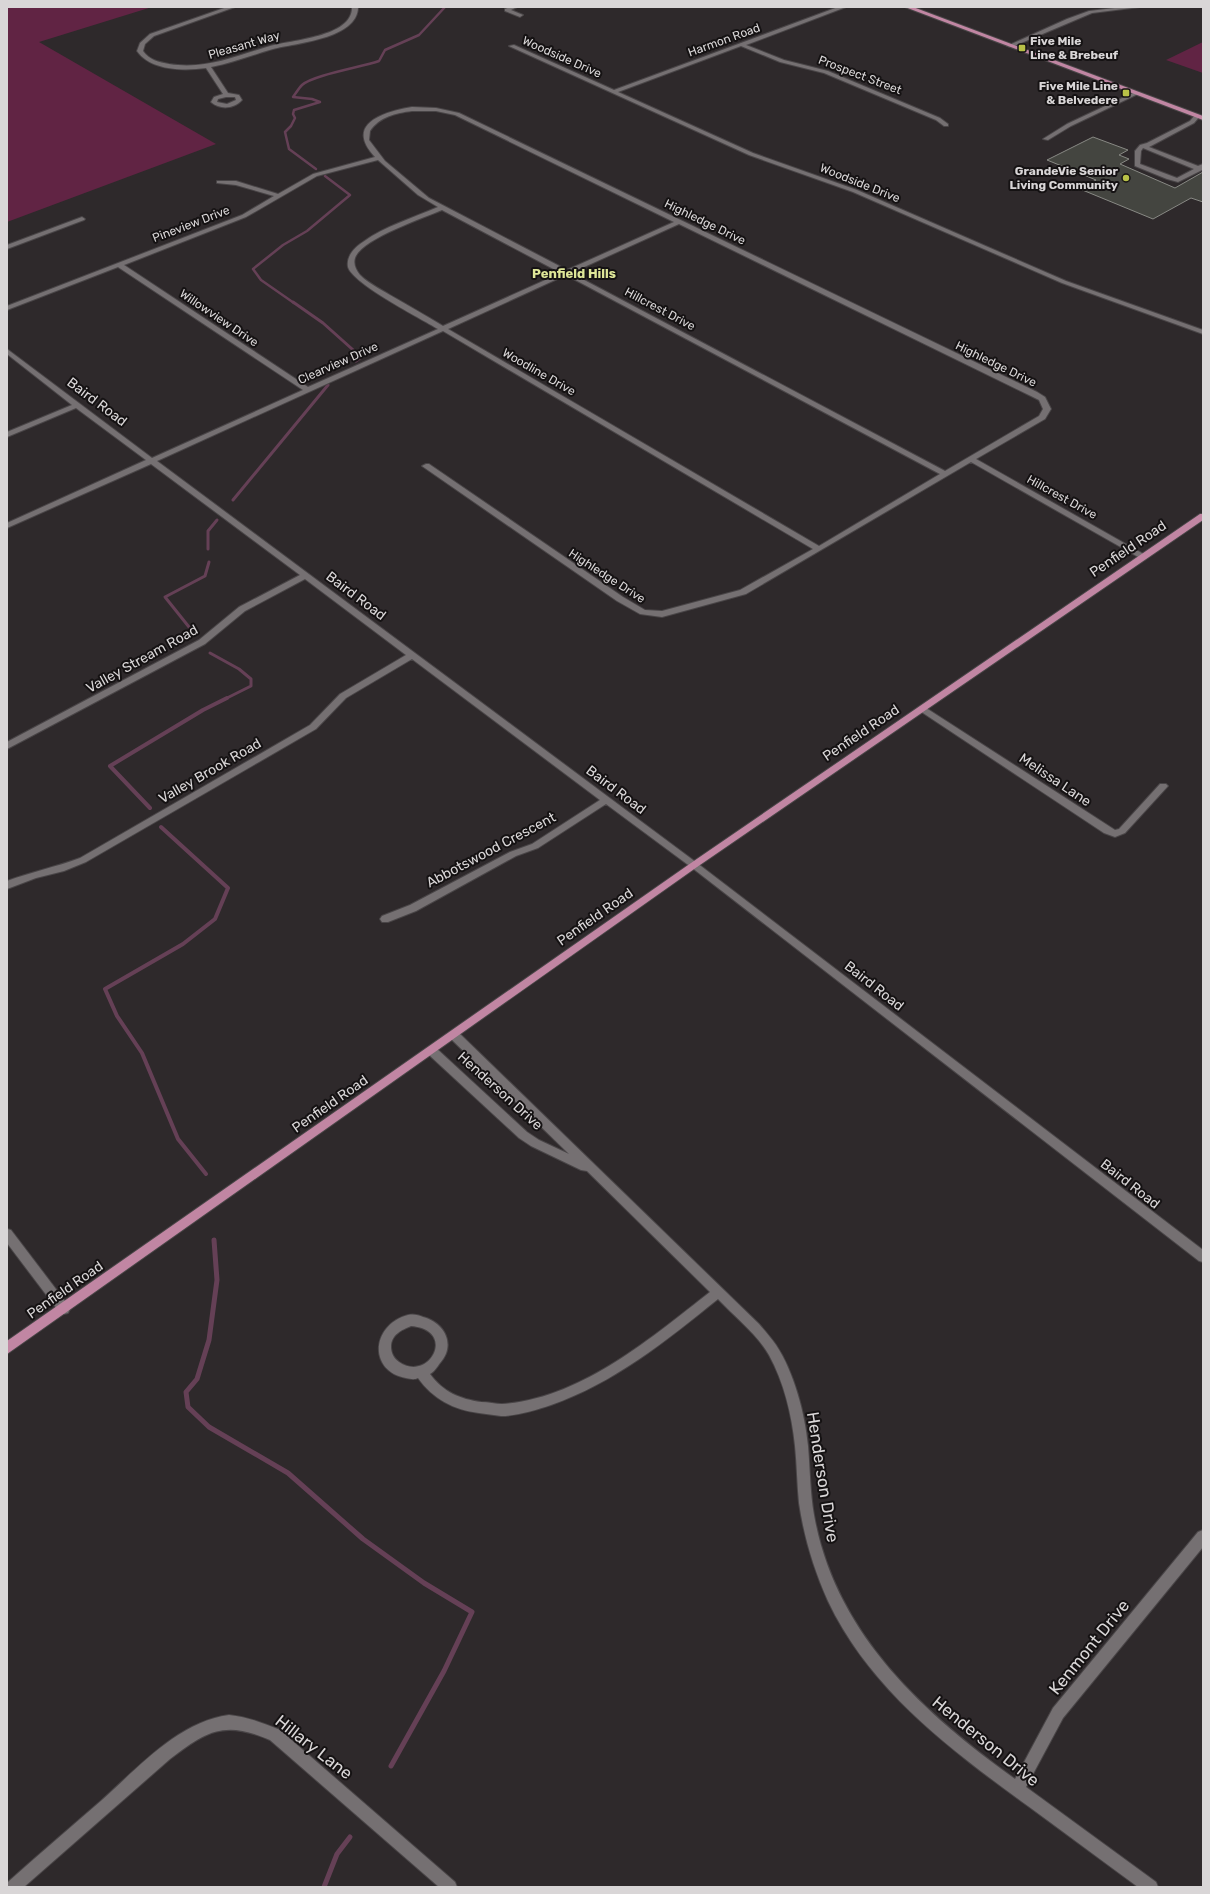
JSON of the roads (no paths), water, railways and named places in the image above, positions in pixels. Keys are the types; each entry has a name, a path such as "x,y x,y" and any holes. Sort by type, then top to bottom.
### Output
{"main road":[{"path":"908,7 1203,118"},
{"name":"Penfield Road","path":"7,1348 454,1036 694,865 1203,516"}],"street":[{"name":"Pleasant Way","path":"232,7 159,31 146,39 140,47 145,58 155,63 183,68 208,66 336,31 352,20 355,13 354,7"},
{"path":"514,7 507,10 520,15"},
{"name":"Harmon Road","path":"613,92 843,7"},
{"path":"1010,46 1091,12 1110,8 1127,9 1137,7"},
{"name":"Prospect Street","path":"740,44 782,61 826,72 938,119 946,125"},
{"name":"Woodside Drive","path":"512,46 733,146 855,191 1040,272 1203,332"},
{"path":"208,66 226,95"},
{"path":"1046,139 1069,125 1137,93"},
{"name":"Highledge Drive","path":"385,116 419,108 457,114 1034,394 1042,399 1047,409 1042,417 819,549 742,592 670,612 649,613 637,610 426,466"},
{"name":"Hillcrest Drive","path":"385,116 373,123 367,129 365,135 369,146 414,190 441,208 945,474"},
{"path":"1197,116 1192,122 1150,145 1142,146 1138,151 1137,164 1139,167 1173,180 1178,180 1201,168"},
{"path":"1142,146 1201,168"},
{"name":"Pineview Drive","path":"7,308 244,216 315,175 380,158"},
{"path":"219,182 236,183 279,196"},
{"name":"Woodline Drive","path":"441,208 364,243 354,253 350,263 356,276 362,282 819,549"},
{"path":"7,247 82,219"},
{"name":"Clearview Drive","path":"7,526 679,222"},
{"name":"Willowview Drive","path":"118,264 308,390"},
{"name":"Baird Road","path":"7,351 77,405 694,865 1203,1257"},
{"path":"7,435 77,405"},
{"name":"Hillcrest Drive","path":"970,459 1143,556"},
{"name":"Valley Stream Road","path":"7,746 202,642 242,609 306,575"},
{"name":"Valley Brook Road","path":"7,885 34,874 61,869 83,860 313,727 321,720 333,704 343,696 412,655"},
{"name":"Melissa Lane","path":"923,709 1107,831 1114,834 1122,831 1163,786"},
{"name":"Abbotswood Crescent","path":"385,919 413,908 513,854 535,846 606,800"},
{"name":"Henderson Drive","path":"454,1036 755,1328 772,1350 784,1374 794,1406 800,1434 804,1489 812,1536 818,1558 831,1592 848,1624 872,1659 904,1696 954,1743 1151,1887"},
{"name":"Henderson Drive","path":"432,1051 523,1135 535,1143 594,1172"},
{"path":"7,1234 64,1309"},
{"path":"421,1372 435,1389 457,1403 479,1409 504,1411 541,1404 571,1391 638,1353 718,1292"},
{"path":"410,1320 428,1322 436,1328 441,1339 441,1352 436,1361 430,1367 421,1372 402,1372 394,1368 388,1361 385,1353 387,1336 397,1326 410,1320"},
{"name":"Kenmont Drive","path":"1017,1790 1058,1713 1203,1537"},
{"name":"Hillary Lane","path":"13,1887 190,1735 214,1724 236,1722 255,1725 275,1735 450,1887"}],"waterway":[{"path":"316,169 289,149 285,132 291,126 295,118 293,114 294,110 320,102 312,99 293,97 302,85 316,78 379,61 385,50 419,35 445,7"},
{"path":"294,303 261,280 253,269 283,245 307,231 350,195 325,176"},
{"path":"293,302 323,323 361,357 356,361"},
{"path":"233,500 328,385"},
{"path":"208,549 208,531 217,520"},
{"path":"193,632 165,597 205,576 209,562"},
{"path":"150,808 110,766 203,710 251,686 251,679 239,669 210,653"},
{"path":"161,827 228,888 215,919 183,944 105,989 117,1016 142,1053 178,1139 206,1174"},
{"path":"214,1240 217,1280 209,1340 197,1379 186,1392 188,1407 209,1427 288,1473 363,1539 424,1583 472,1612 444,1671 391,1766"},
{"path":"324,1887 337,1854 350,1837"}],"place":[{"name":"Five Mile Line & Brebeuf","path":"1022,48"},
{"name":"Five Mile Line & Belvedere","path":"1126,93"},
{"name":"GrandeVie Senior Living Community","path":"1126,178"}],"district":[{"name":"Penfield Hills","path":"574,273"}]}
